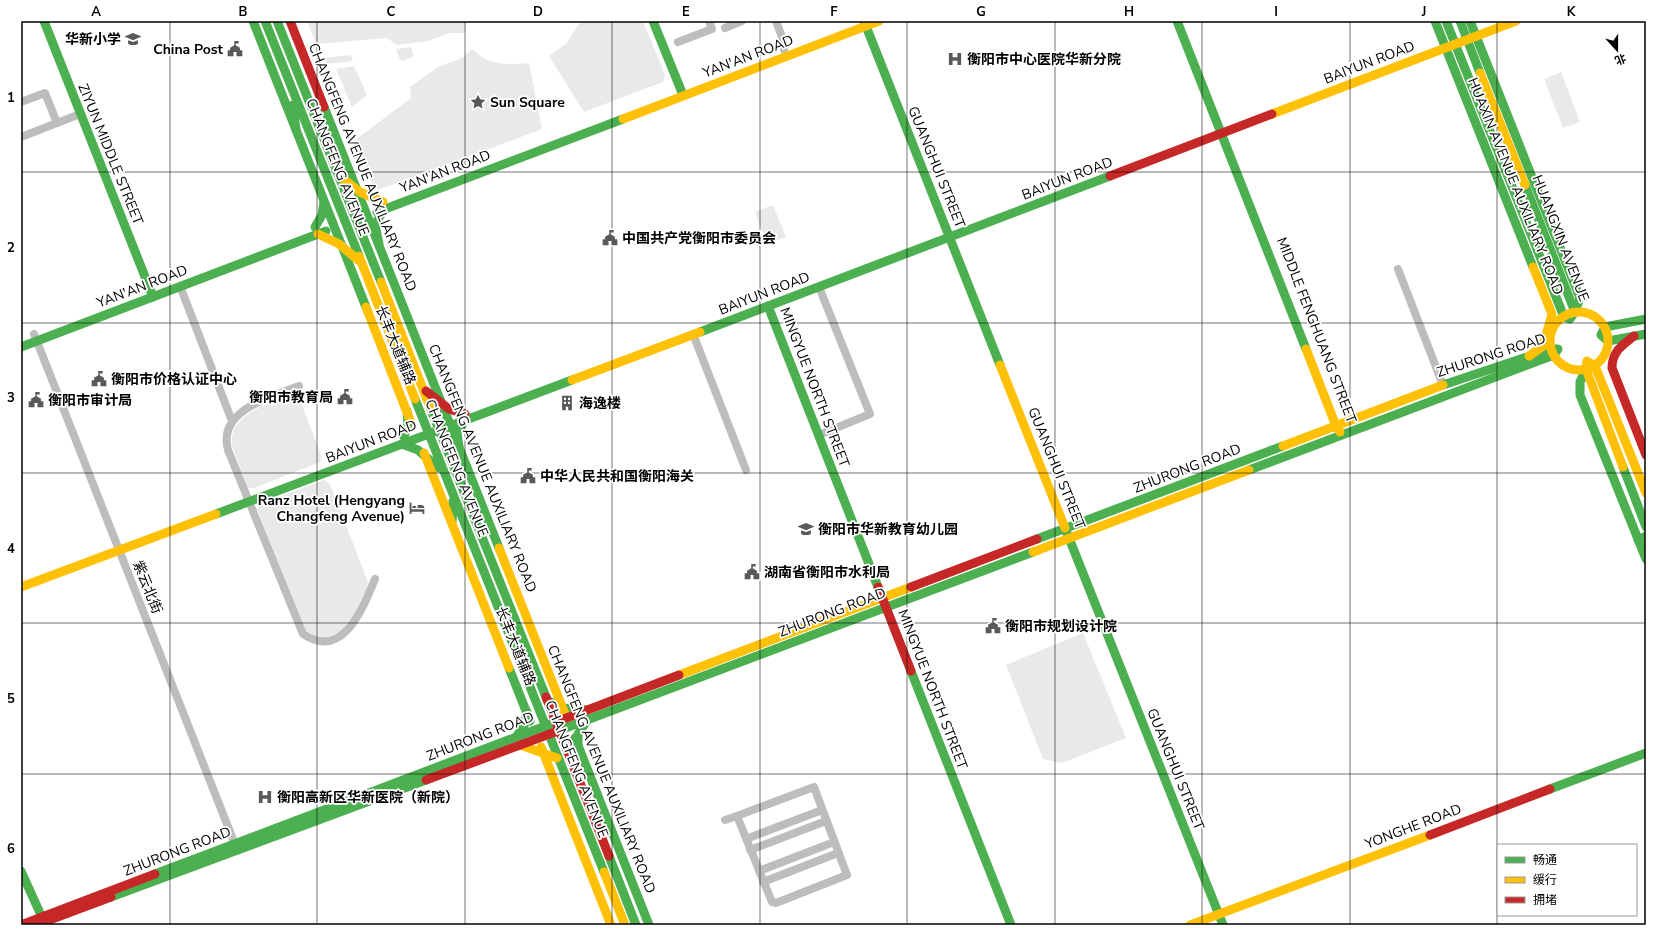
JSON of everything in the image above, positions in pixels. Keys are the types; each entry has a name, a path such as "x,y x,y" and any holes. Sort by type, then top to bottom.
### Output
{"main road":[{"name":"ZIYUN MIDDLE STREET","path":"44,21 152,293"},
{"path":"253,21 294,111 311,105"},
{"name":"CHANGFENG AVENUE","path":"265,21 291,87 294,111 344,220 625,925"},
{"name":"CHANGFENG AVENUE AUXILIARY ROAD","path":"290,21 649,925"},
{"path":"653,21 682,92"},
{"name":"YAN'AN ROAD","path":"682,92 784,50 862,23 879,21"},
{"name":"MIDDLE FENGHUANG STREET","path":"1177,21 1223,131"},
{"name":"MIDDLE FENGHUANG STREET","path":"1181,21 1342,435"},
{"name":"HUAXIN AVENUE AUXILIARY ROAD","path":"1435,21 1552,314 1543,346 1529,356"},
{"name":"HUANGXIN AVENUE","path":"1446,21 1570,316"},
{"name":"HUANGXIN AVENUE","path":"1460,21 1471,36 1570,316"},
{"path":"1470,21 1471,36"},
{"name":"BAIYUN ROAD","path":"1471,36 1504,21"},
{"name":"BAIYUN ROAD","path":"21,588 119,548 403,440 1223,131 1454,42 1516,21"},
{"name":"CHANGFENG AVENUE","path":"279,23 636,925"},
{"name":"YAN'AN ROAD","path":"21,347 35,338 862,23"},
{"name":"GUANGHUI STREET","path":"862,23 1219,920"},
{"name":"长丰大道辅路","path":"294,111 296,130 340,244 611,925"},
{"path":"339,176 359,193 385,205 376,219 375,230 379,243"},
{"path":"324,202 324,212 316,231 340,244 360,261"},
{"name":"YAN'AN ROAD","path":"152,293 180,286 316,231"},
{"name":"BAIYUN ROAD","path":"465,417 819,287 947,235"},
{"path":"765,307 1007,925"},
{"name":"MINGYUE NORTH STREET","path":"765,307 819,435 880,599"},
{"path":"1570,316 1584,318 1591,321 1603,331 1608,341 1604,355 1589,365 1576,370 1567,367 1560,362 1550,342 1553,330 1570,316"},
{"path":"1603,331 1646,320"},
{"path":"1603,331 1601,346 1580,382 1580,395 1642,538 1646,559"},
{"path":"1608,341 1646,334"},
{"path":"1634,336 1623,343 1613,355 1612,368 1646,455"},
{"name":"YAN'AN ROAD","path":"21,339 35,338"},
{"name":"ZHURONG ROAD","path":"21,925 40,922 518,741 880,599 1443,385 1529,356 1554,351"},
{"name":"ZHURONG ROAD","path":"588,714 884,608 1342,435 1554,351"},
{"path":"1589,365 1646,493"},
{"path":"1589,365 1646,527"},
{"path":"424,389 442,404 465,417 458,433 459,447"},
{"path":"407,410 409,420 408,429 403,440 424,453 444,472"},
{"path":"452,523 453,495"},
{"name":"BAIYUN ROAD","path":"21,582 119,548"},
{"name":"MINGYUE NORTH STREET","path":"884,608 1011,925"},
{"path":"547,700 563,708 588,714 578,734 578,747"},
{"path":"527,712 525,726 518,741 543,753 558,758"},
{"name":"YONGHE ROAD","path":"1207,925 1646,753"},
{"name":"YONGHE ROAD","path":"1190,925 1219,920 1646,760"},
{"path":"21,871 40,922"},
{"path":"21,885 40,922"},
{"path":"620,914 641,906"}],"street":[{"path":"678,42 712,29 709,21"},
{"path":"725,28 742,21"},
{"path":"776,21 782,37 784,50"},
{"path":"21,102 45,93 57,123"},
{"path":"21,137 80,114"},
{"path":"1398,269 1443,385"},
{"path":"180,286 232,421"},
{"path":"819,287 870,414 819,435"},
{"path":"693,334 746,470"},
{"name":"紫云北街","path":"35,338 236,847"},
{"path":"299,386 255,404 243,411 232,421 226,437 226,444 303,634 311,639 325,642 343,635 362,612 375,579"},
{"path":"725,820 814,787 846,875 783,900 772,902 737,816"},
{"path":"746,839 822,810"},
{"path":"750,850 826,821"},
{"path":"759,871 834,842"},
{"path":"763,882 838,853"}],"shaded area":[{"path":"307,21 466,21 465,33 450,33 428,41 397,45 387,38 316,44"},
{"path":"581,21 643,21 665,75 663,82 584,112 549,56 566,44"},
{"path":"411,47 414,56 403,61 400,60 396,49"},
{"path":"472,49 485,59 499,63 529,63 542,129 378,190 374,188 355,140 411,98 410,87 438,67 462,58"},
{"path":"351,55 353,61 325,64 323,58"},
{"path":"354,66 367,95 352,107 336,69"},
{"path":"1561,72 1580,122 1563,128 1544,79"},
{"path":"773,205 786,237 767,244 755,212"},
{"path":"294,393 298,395 322,457 320,462 254,488 248,488 233,449 232,437 236,427 242,419 262,406"},
{"path":"324,480 330,484 368,582 359,610 340,632 324,638 317,637 306,631 257,509 260,504"},
{"path":"1083,633 1126,738 1062,763 1043,759 1006,665"}],"traffic: fast":[{"path":"44,21 153,297"},
{"path":"253,21 366,307"},
{"path":"265,21 359,256"},
{"path":"277,21 381,282"},
{"path":"653,21 683,95"},
{"path":"864,21 1000,365"},
{"path":"1177,21 1306,349"},
{"path":"1435,21 1533,267"},
{"path":"1446,21 1564,317 1570,319 1575,312 1525,185"},
{"path":"1460,21 1480,73"},
{"path":"1470,21 1580,298 1575,312"},
{"path":"293,105 296,130"},
{"path":"324,107 499,548"},
{"path":"377,212 623,119"},
{"path":"700,332 1110,176"},
{"path":"315,227 322,215 324,202"},
{"path":"379,243 376,232 376,224 377,220 386,208"},
{"path":"21,347 326,231"},
{"path":"768,306 878,587"},
{"path":"1646,319 1605,327 1601,335 1608,341 1646,334"},
{"path":"1249,470 1554,355 1558,349 1551,349 1443,385"},
{"path":"1586,369 1580,382 1580,395 1646,559"},
{"path":"216,514 572,380"},
{"path":"415,399 604,872"},
{"path":"430,407 546,697"},
{"path":"404,437 408,424 407,411"},
{"path":"459,447 457,433 465,420"},
{"path":"402,444 418,450 439,468"},
{"path":"1037,539 1283,446"},
{"path":"1623,467 1646,527"},
{"path":"452,523 453,501"},
{"path":"1065,528 1223,925"},
{"path":"1638,540 1646,536"},
{"path":"555,732 1033,552"},
{"path":"509,668 530,721"},
{"path":"911,671 1011,925"},
{"path":"547,700 563,708 587,710"},
{"path":"516,737 524,726 527,712"},
{"path":"578,747 578,734 588,719"},
{"path":"155,874 556,722"},
{"path":"575,738 649,925"},
{"path":"1550,789 1646,753"},
{"path":"111,897 426,780"},
{"path":"609,856 636,925"},
{"path":"21,871 45,924"}],"traffic: slow":[{"path":"623,119 879,21"},
{"path":"1272,114 1516,21"},
{"path":"1480,73 1525,185"},
{"path":"341,177 360,192 383,202"},
{"path":"318,234 339,244 358,260"},
{"path":"359,256 415,399"},
{"path":"1529,356 1543,346 1552,314 1533,267"},
{"path":"381,282 430,407"},
{"path":"366,307 410,420"},
{"path":"1579,312 1590,314 1603,325 1606,330 1608,341 1606,352 1595,365 1590,368 1579,370 1568,368 1555,357 1552,352 1550,341 1552,330 1563,317 1568,314 1579,312"},
{"path":"572,380 700,332"},
{"path":"1306,349 1336,426 1340,432"},
{"path":"1623,467 1586,369 1587,361 1595,366 1646,493"},
{"path":"1000,365 1065,528"},
{"path":"1283,446 1443,385"},
{"path":"424,453 509,668"},
{"path":"1033,552 1249,470"},
{"path":"21,587 216,514"},
{"path":"499,548 565,714"},
{"path":"679,675 911,587"},
{"path":"520,745 557,758"},
{"path":"541,747 611,925"},
{"path":"1190,925 1430,835"},
{"path":"604,872 625,925"}],"traffic: jam":[{"path":"290,21 324,107"},
{"path":"1110,176 1272,114"},
{"path":"1634,336 1618,349 1612,362 1612,368 1646,455"},
{"path":"426,391 449,409 465,414"},
{"path":"911,587 1037,539"},
{"path":"878,587 911,671"},
{"path":"556,722 679,675"},
{"path":"546,697 609,856"},
{"path":"426,780 555,732"},
{"path":"1430,835 1550,789"},
{"path":"21,925 155,874"},
{"path":"36,925 111,897"}],"place":[{"name":"华新小学","path":"133,39"},
{"name":"China Post","path":"235,49"},
{"name":"衡阳市中心医院华新分院","path":"955,59"},
{"name":"Sun Square","path":"478,102"},
{"name":"中国共产党衡阳市委员会","path":"610,238"},
{"name":"衡阳市价格认证中心","path":"99,379"},
{"name":"衡阳市教育局","path":"345,397"},
{"name":"衡阳市审计局","path":"36,400"},
{"name":"海逸楼","path":"567,403"},
{"name":"中华人民共和国衡阳海关","path":"528,476"},
{"name":"Ranz Hotel (Hengyang Changfeng Avenue)","path":"417,508"},
{"name":"衡阳市华新教育幼儿园","path":"806,529"},
{"name":"湖南省衡阳市水利局","path":"752,572"},
{"name":"衡阳市规划设计院","path":"993,626"},
{"name":"衡阳高新区华新医院（新院）","path":"265,797"}]}
